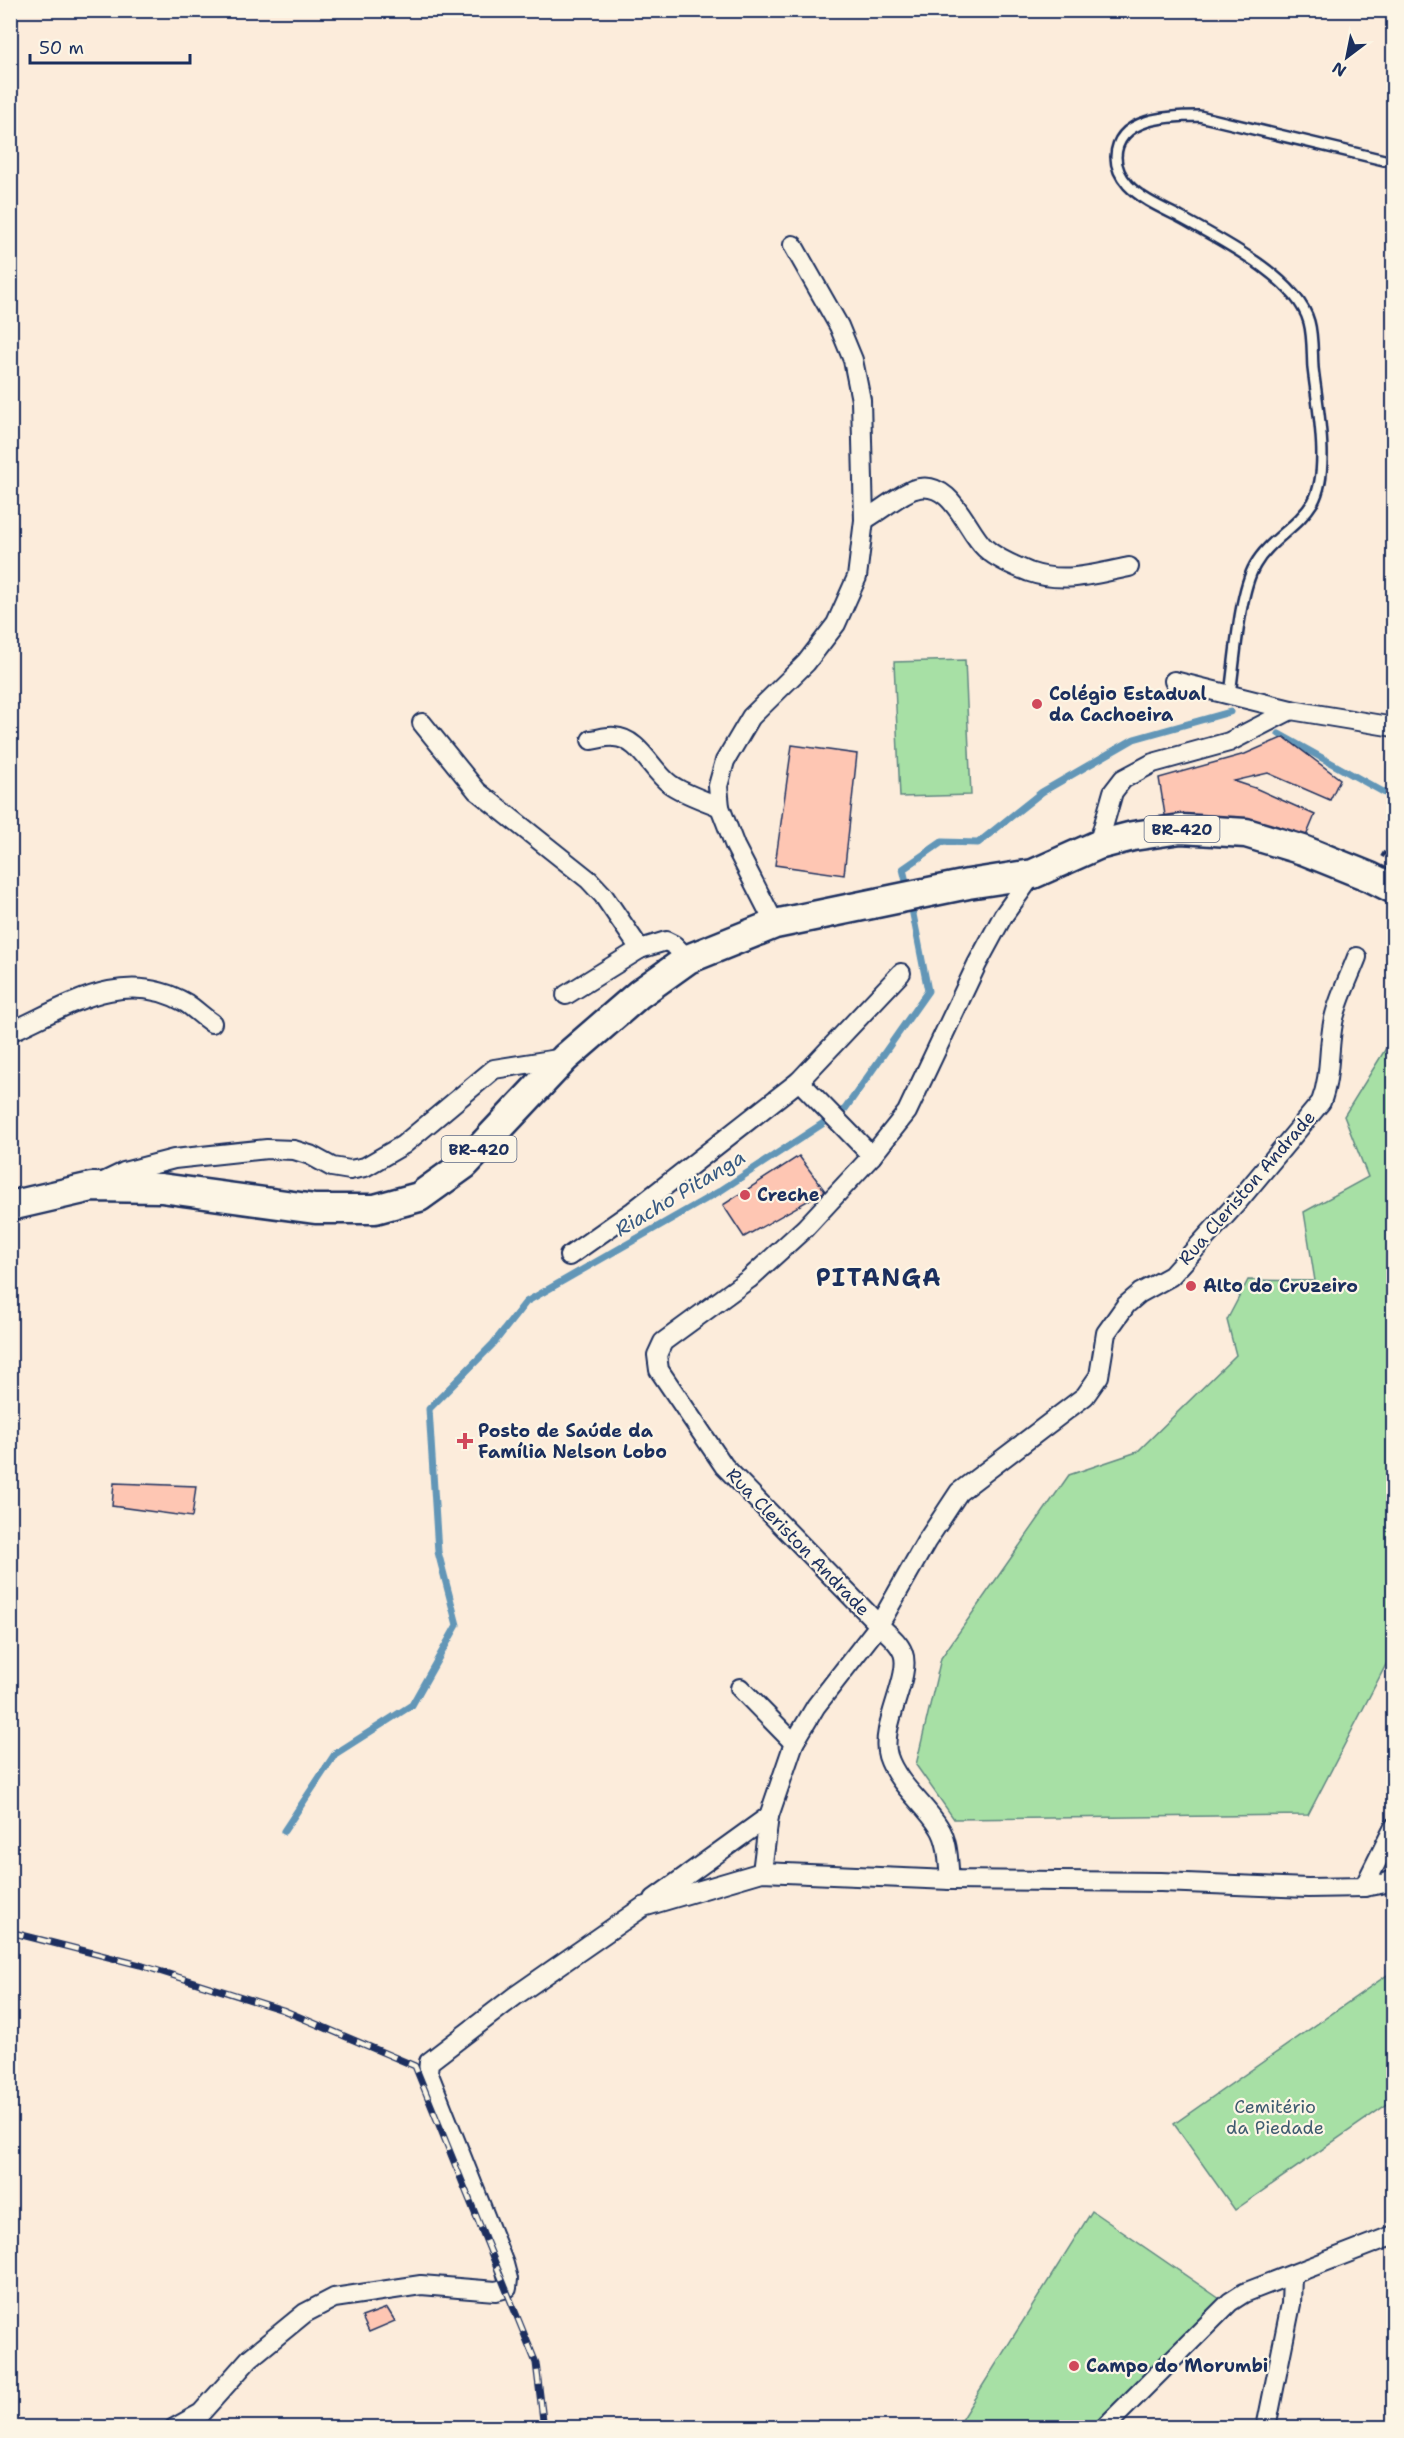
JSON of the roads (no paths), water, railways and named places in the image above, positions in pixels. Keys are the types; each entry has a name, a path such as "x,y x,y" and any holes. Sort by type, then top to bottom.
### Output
{"main road":[{"name":"BR-420","path":"10,1206 92,1187 161,1188 315,1209 375,1209 419,1197 465,1164 565,1058 639,994 688,959 775,924 968,884 1033,874 1098,845 1133,836 1181,829 1246,833 1303,850 1371,877 1394,889"}],"street":[{"path":"775,924 735,846 720,807 718,786 725,761 751,717 806,663 836,624 856,577 864,520 861,400 853,360 839,326 793,245"},
{"path":"864,520 915,488 931,489 946,496 961,512 983,547 1003,560 1031,572 1060,578 1129,567"},
{"path":"1174,681 1291,710 1394,727"},
{"path":"1098,845 1113,792 1124,779 1153,763 1229,742 1291,710"},
{"path":"422,723 477,791 589,880 603,895 640,949"},
{"path":"591,740 615,737 635,745 653,769 669,783 720,807"},
{"name":"Rua Cleriston Andrade","path":"1033,874 1003,916 976,964 907,1112 872,1156 789,1242 749,1279 663,1342 657,1354 659,1370 724,1466 879,1625 926,1542 960,1492 1085,1396 1099,1376 1106,1333 1126,1305 1140,1293 1171,1276 1236,1204 1321,1102 1328,1083 1328,1059 1334,1021 1357,957"},
{"path":"566,995 640,949 666,941 674,945 688,959"},
{"path":"569,1256 633,1211 799,1081 901,973"},
{"path":"10,1032 96,992 124,987 155,990 186,1003 212,1023"},
{"path":"92,1187 124,1172 174,1159 267,1149 294,1150 310,1155 332,1167 350,1170 365,1167 403,1145 494,1069 565,1058"},
{"path":"799,1081 872,1156"},
{"path":"762,1872 769,1816 794,1743 816,1706 879,1625 900,1647 905,1660 890,1722 887,1754 897,1775 940,1828 946,1844 950,1880"},
{"path":"740,1688 794,1743"},
{"path":"174,2427 201,2413 250,2358 305,2313 334,2298 421,2285 496,2291 507,2288 508,2279 504,2264 428,2072 429,2062 515,1996 769,1816"},
{"path":"1364,1887 1394,1827"},
{"path":"643,1907 762,1872 950,1880 1047,1880 1308,1888 1364,1887 1386,1883 1394,1879"},
{"path":"1104,2427 1230,2302 1244,2293 1394,2235"},
{"path":"1266,2427 1291,2304 1292,2276"}],"lane":[{"path":"1230,694 1245,589 1255,565 1271,545 1298,522 1313,501 1320,483 1321,450 1309,322 1299,300 1284,283 1218,238 1153,203 1129,186 1116,167 1116,148 1126,132 1144,122 1170,116 1200,116 1384,160"}],"waterway":[{"name":"Riacho Pitanga","path":"908,890 903,869 942,842 978,843 1042,792 1134,739 1230,712"},
{"path":"1279,734 1394,798"},
{"name":"Riacho Pitanga","path":"284,1831 335,1754 412,1705 457,1625 438,1552 429,1409 493,1344 526,1302 720,1191 845,1109 928,991 911,904"}],"railway":[{"path":"10,1932 140,1965 283,2010 415,2066 536,2363 544,2428"}],"place":[{"name":"Colégio Estadual da Cachoeira","path":"1037,704"},
{"name":"Creche","path":"745,1195"},
{"name":"Alto do Cruzeiro","path":"1191,1286"},
{"name":"Posto de Saúde da Família Nelson Lobo","path":"465,1441"},
{"name":"Campo do Morumbi","path":"1074,2366"}],"district":[{"name":"PITANGA","path":"879,1278"}],"park label":[{"name":"Cemitério da Piedade","path":"1275,2117"}]}
